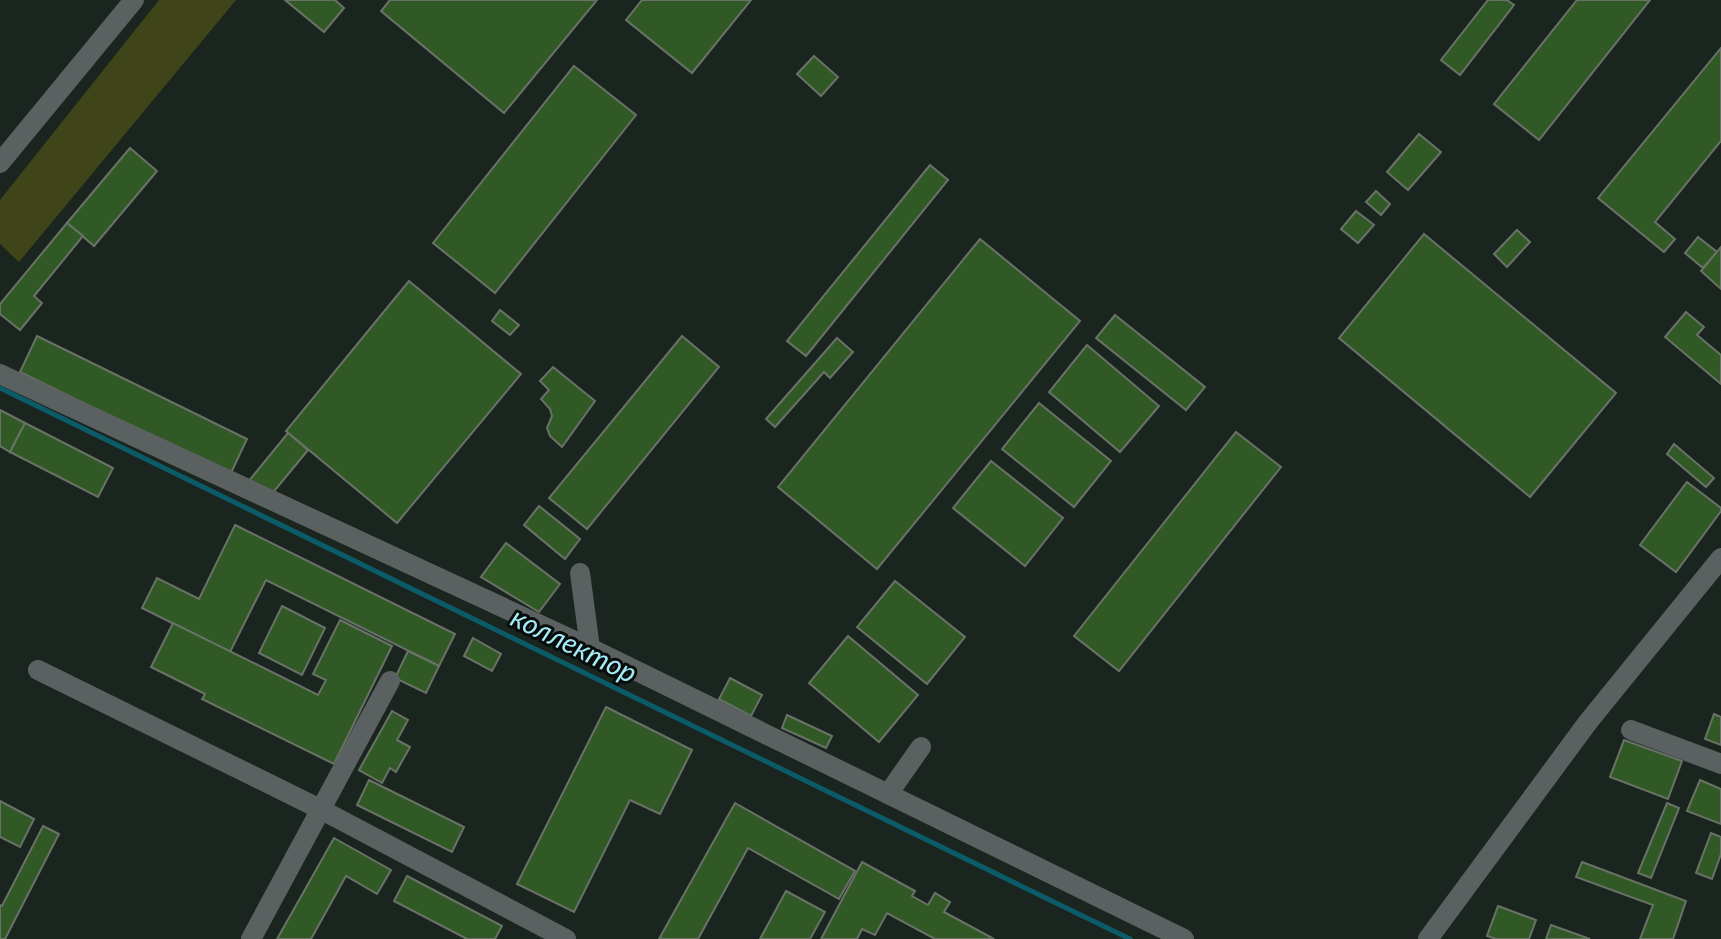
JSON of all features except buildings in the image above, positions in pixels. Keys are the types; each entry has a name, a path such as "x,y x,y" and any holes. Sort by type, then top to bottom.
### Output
{"street":[{"path":"0,163 134,0"},
{"path":"0,374 590,648 1184,939"},
{"path":"1428,939 1588,722 1721,558"},
{"path":"580,573 590,648"},
{"path":"38,670 320,809 566,939"},
{"path":"251,939 390,681"},
{"path":"1631,730 1721,764"},
{"path":"888,794 921,747"}],"green space":[{"path":"159,0 236,0 19,262 0,244 0,200"}],"waterway":[{"name":"коллектор","path":"0,388 1130,939"}]}
